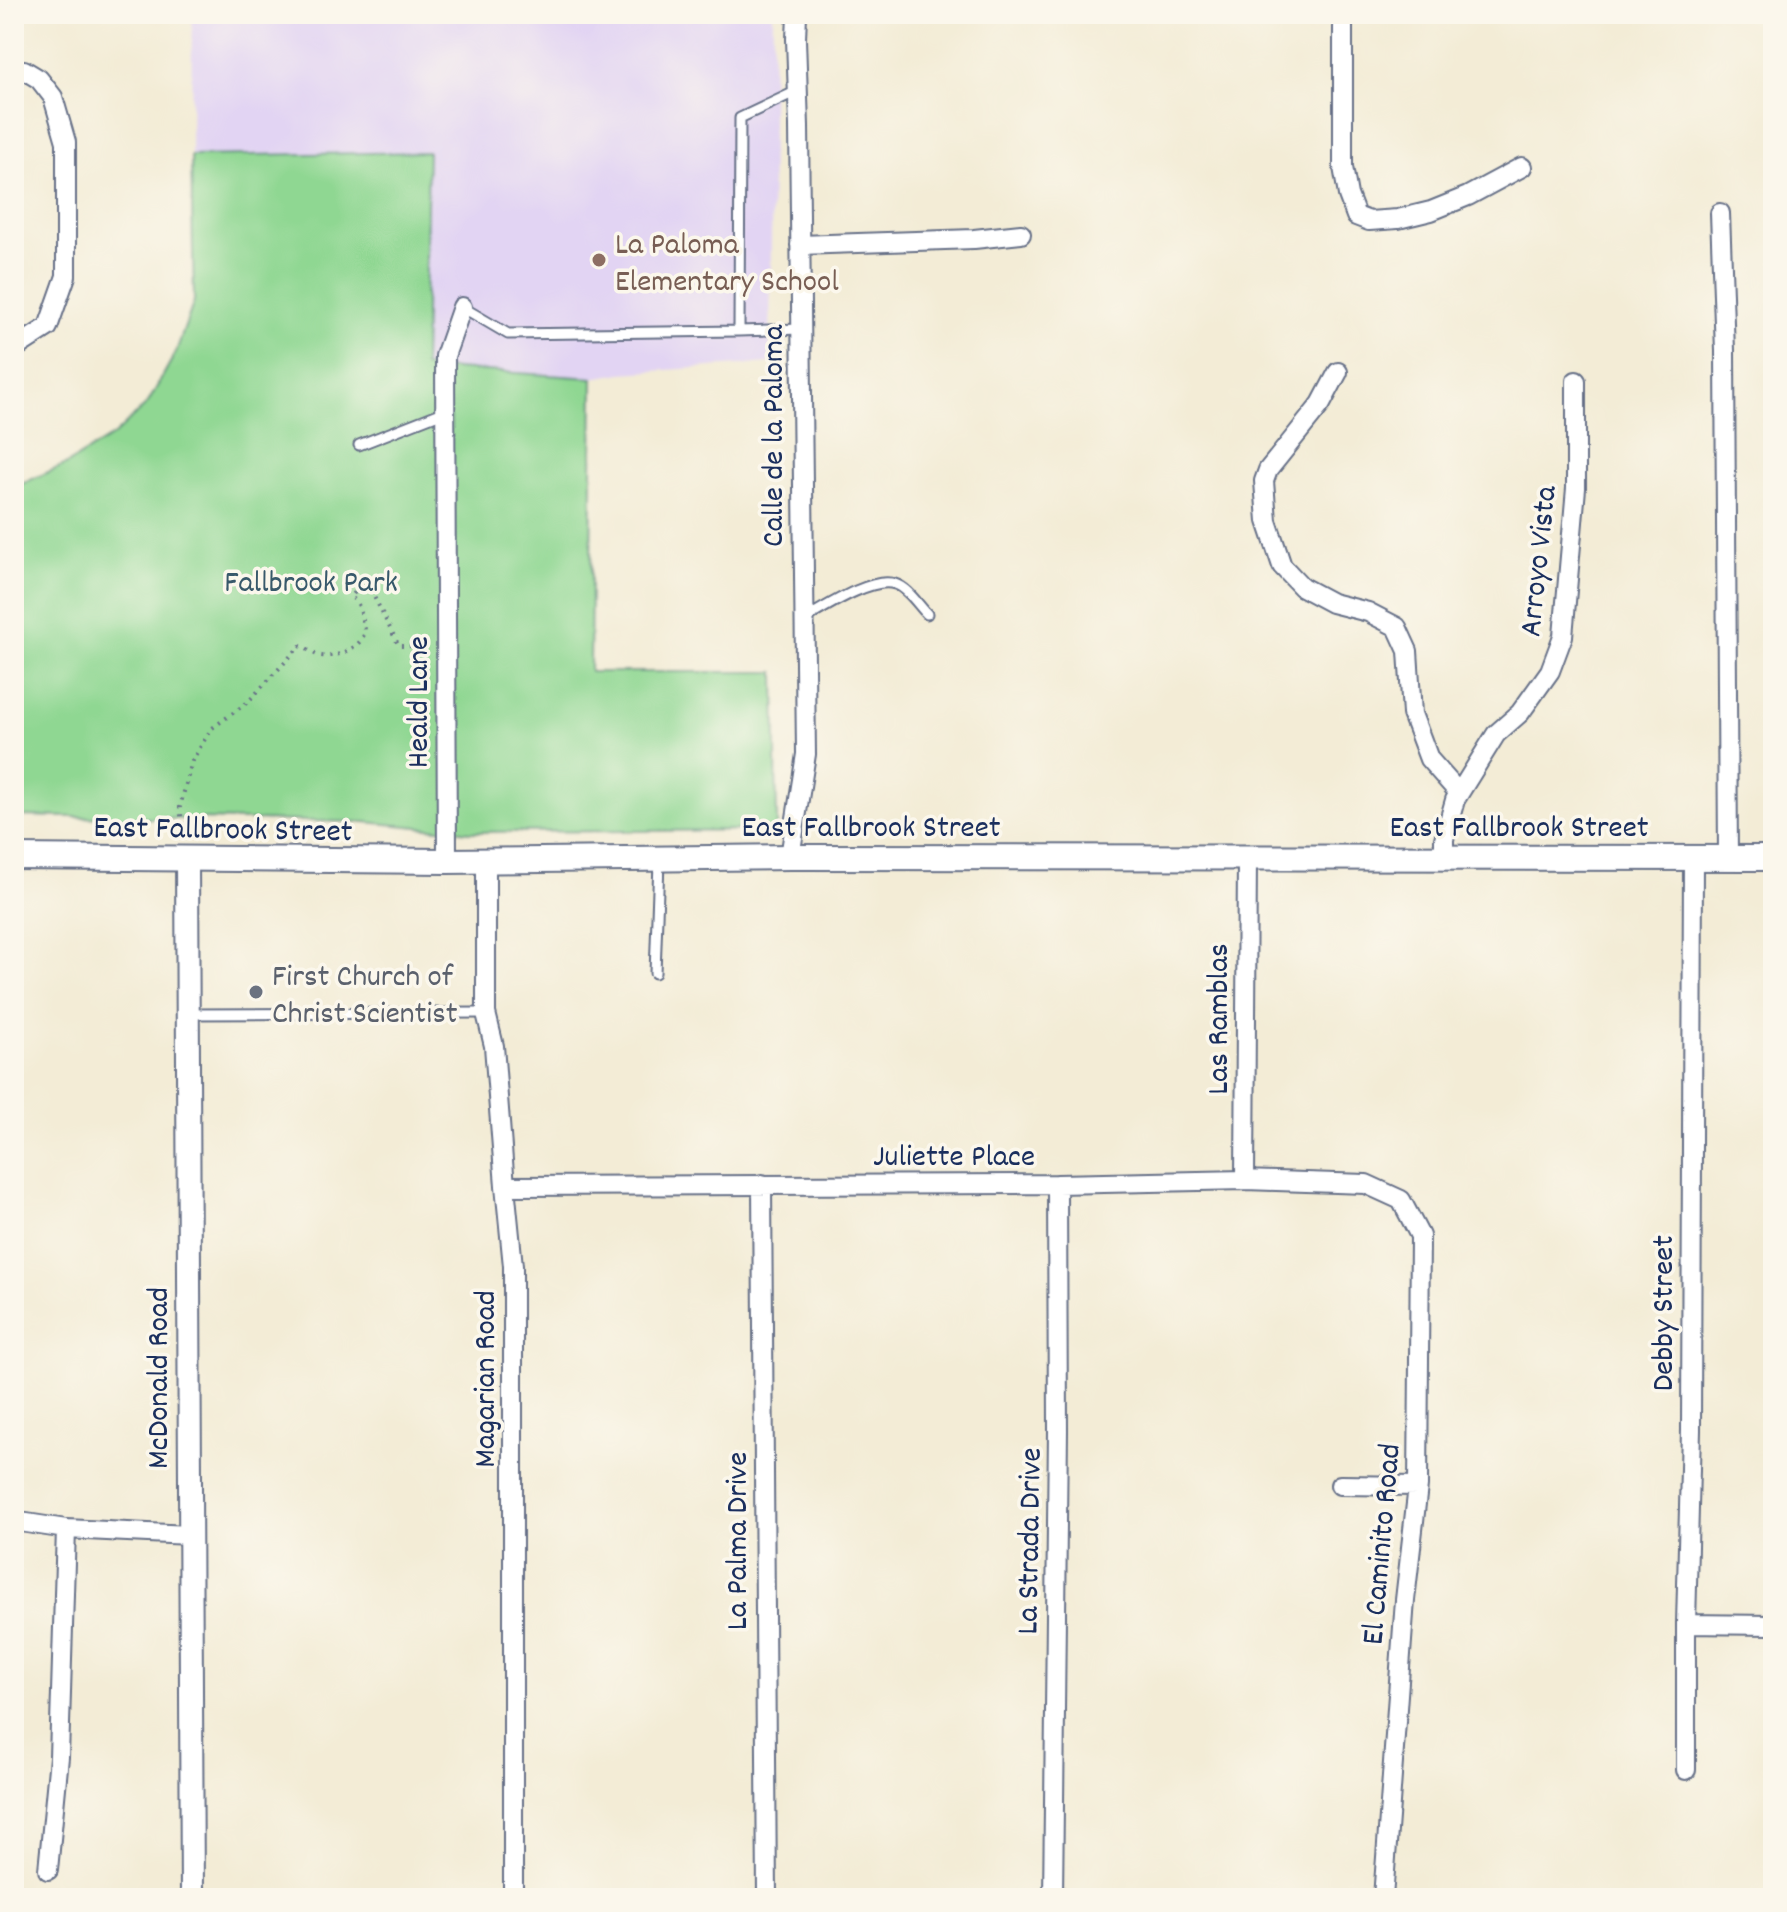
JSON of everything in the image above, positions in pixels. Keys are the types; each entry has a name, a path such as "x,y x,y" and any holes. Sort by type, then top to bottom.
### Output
{"main road":[{"name":"East Fallbrook Street","path":"14,857 447,861 790,857 1773,858"}],"street":[{"name":"Calle de la Paloma","path":"790,857 806,754 797,14"},
{"path":"1343,14 1343,167 1356,216 1369,221 1398,219 1431,211 1468,196 1522,167"},
{"path":"14,70 24,70 39,79 53,97 66,142 66,276 48,327 20,345 14,345"},
{"path":"1720,213 1725,351 1728,858"},
{"path":"800,245 974,239 1021,234"},
{"name":"Heald Lane","path":"447,861 445,356 462,307"},
{"name":"East Fallbrook Street","path":"1338,372 1321,404 1268,470 1264,481 1267,521 1282,566 1302,587 1332,603 1368,612 1397,627 1408,651 1412,714 1429,759 1459,793"},
{"name":"Arroyo Vista","path":"1444,857 1444,839 1455,800 1496,734 1520,713 1550,671 1563,636 1576,488 1576,381"},
{"name":"Debby Street","path":"1686,1770 1693,857"},
{"name":"McDonald Road","path":"187,858 192,1898"},
{"name":"Las Ramblas","path":"1245,1180 1247,858"},
{"name":"Magarian Road","path":"486,861 486,1013 494,1046 513,1266 513,1898"},
{"name":"Juliette Place","path":"505,1186 1057,1184 1245,1180 1366,1184 1401,1200"},
{"name":"La Palma Drive","path":"762,1184 767,1898"},
{"name":"La Strada Drive","path":"1053,1898 1058,1445 1057,1184"},
{"name":"El Caminito Road","path":"1383,1898 1405,1600 1418,1486 1420,1236 1401,1200"},
{"path":"1340,1485 1418,1486"},
{"path":"14,1523 66,1529 189,1535"},
{"path":"48,1870 59,1757 66,1529"},
{"path":"1686,1624 1773,1625"}],"lane":[{"path":"739,331 740,118 797,91"},
{"path":"462,307 508,334 801,329"},
{"path":"359,445 446,411"},
{"path":"803,620 859,589 884,583 902,587 927,614"},
{"path":"655,973 660,858"},
{"path":"187,1014 486,1013"}],"path":[{"path":"187,858 180,807 192,761 211,729 248,702 300,646 318,655 341,654 353,647 362,638 365,629 360,608 351,597 365,579 399,646 446,645"}],"shaded area":[{"name":"La Paloma Elementary School","path":"192,14 773,14 770,363 622,373 593,378 424,368 428,152 191,156"}],"green space":[{"name":"Fallbrook Park","path":"428,152 424,367 593,378 590,672 775,672 777,830 471,832 365,822 14,816 14,487 67,464 114,435 148,403 176,352 194,301 191,156"}],"place":[{"name":"La Paloma Elementary School","path":"599,260"},
{"name":"First Church of Christ Scientist","path":"256,992"}]}
